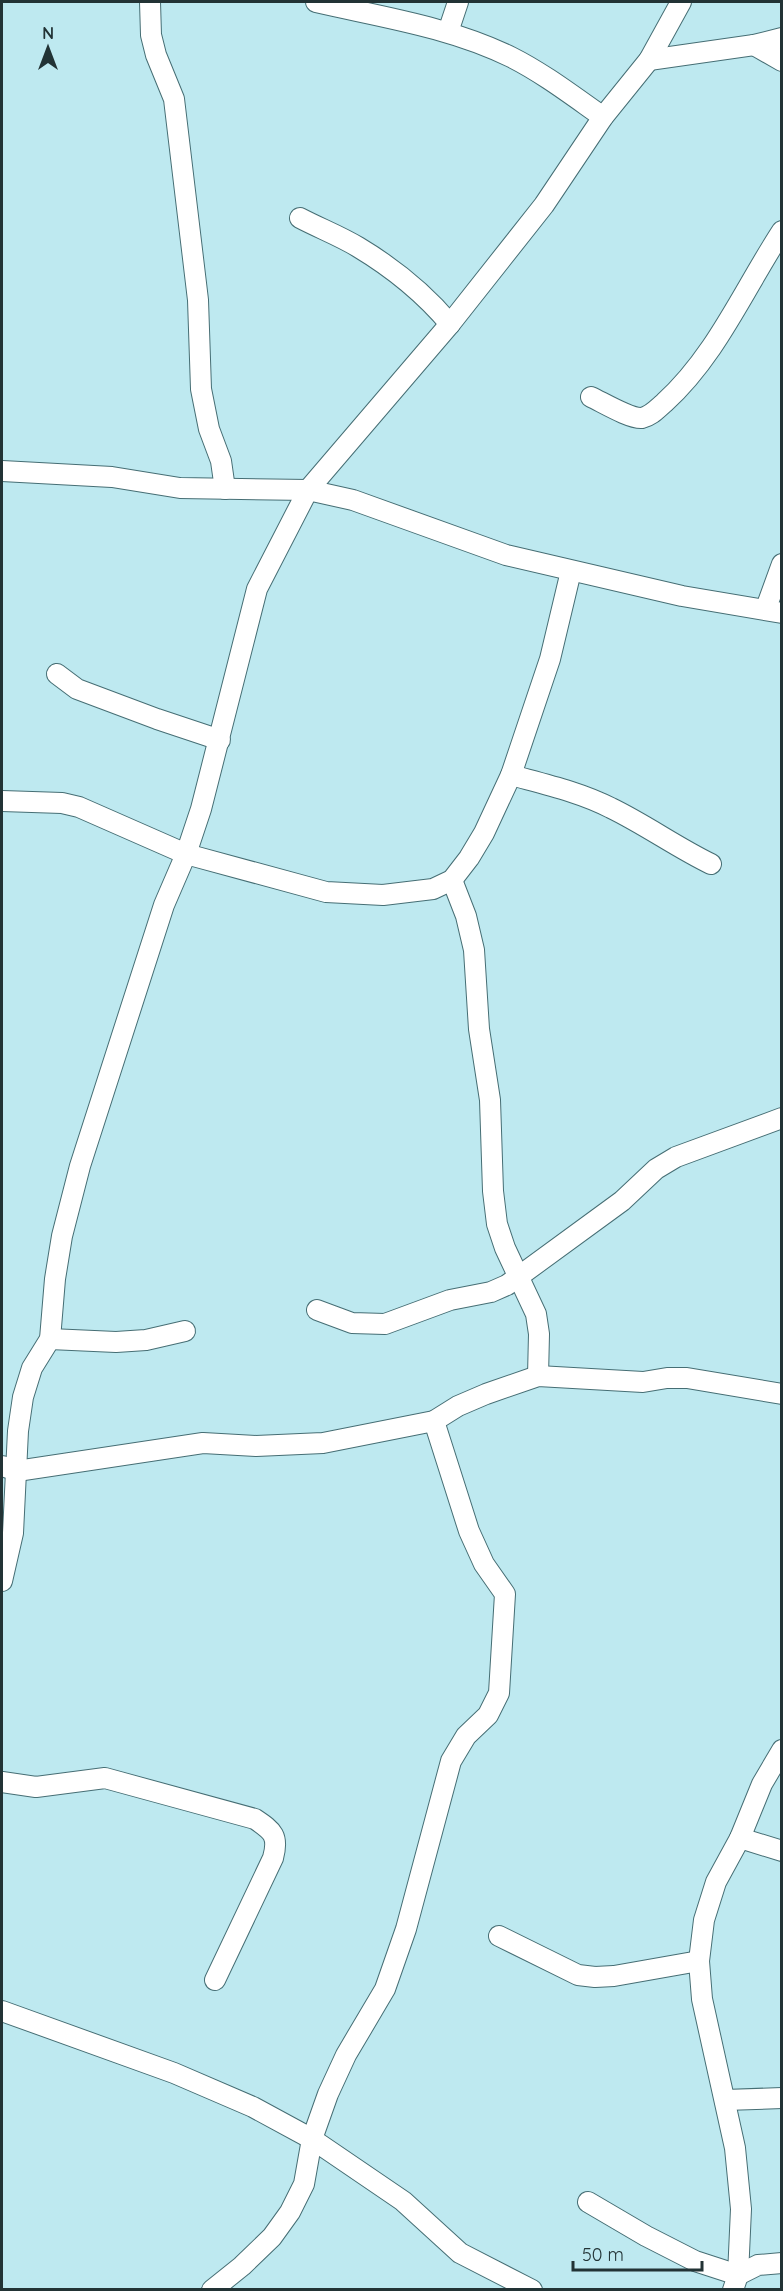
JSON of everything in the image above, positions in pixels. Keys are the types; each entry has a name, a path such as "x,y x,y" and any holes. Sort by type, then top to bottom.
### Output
{"street":[{"path":"150,2 151,35 156,55 174,99 198,300 201,389 209,429 221,461 225,489"},
{"path":"316,2 448,32 510,56 560,86 603,117"},
{"path":"448,32 458,2"},
{"path":"2,1581 13,1533 9,1468 23,1397 32,1368 50,1339 55,1279 62,1236 80,1166 164,905 186,854 201,809 220,740 246,624 257,589 308,490 450,324 544,205 603,117 649,60 681,2"},
{"path":"649,60 754,45 782,38"},
{"path":"754,45 782,61"},
{"path":"300,218 357,246 400,276 430,301 450,324"},
{"path":"591,397 636,418 650,416 694,372 716,341 782,231"},
{"path":"2,471 112,477 180,488 308,490 353,500 506,555 682,596 774,610 782,564"},
{"path":"2,801 62,803 79,807 186,854 326,892 383,895 433,889 452,880 469,858 484,833 511,775 550,659 571,571"},
{"path":"57,674 77,689 220,740"},
{"path":"511,775 556,787 609,806 652,829 680,849 711,864"},
{"path":"452,880 466,916 474,950 478,1029 490,1100 493,1191 497,1224 536,1314 539,1334 538,1376"},
{"path":"317,1310 352,1323 385,1324 450,1300 490,1292 519,1278 622,1201 656,1169 676,1157 782,1118"},
{"path":"50,1339 116,1342 146,1340 185,1331"},
{"path":"9,1468 203,1443 256,1446 323,1443 434,1421 458,1406 538,1376 643,1382 667,1378 687,1378 782,1394"},
{"path":"213,2289 242,2266 272,2237 290,2212 304,2184 312,2139 328,2094 346,2055 385,1989 406,1929 451,1761 466,1736 488,1715 499,1693 505,1594 484,1564 469,1531 434,1421"},
{"path":"735,2282 741,2209 735,2148 702,1999 699,1961 704,1920 716,1882 740,1838 762,1784 782,1750"},
{"path":"2,1782 36,1787 105,1778 255,1818 272,1830 277,1845 273,1858 215,1980"},
{"path":"740,1838 782,1851"},
{"path":"499,1936 578,1975 614,1976 699,1961"},
{"path":"2,2011 174,2073 254,2107 312,2139 403,2201 460,2253 532,2289"},
{"path":"725,2100 782,2098"},
{"path":"588,2202 646,2236 735,2282"},
{"path":"735,2282 758,2265 782,2263"}]}
